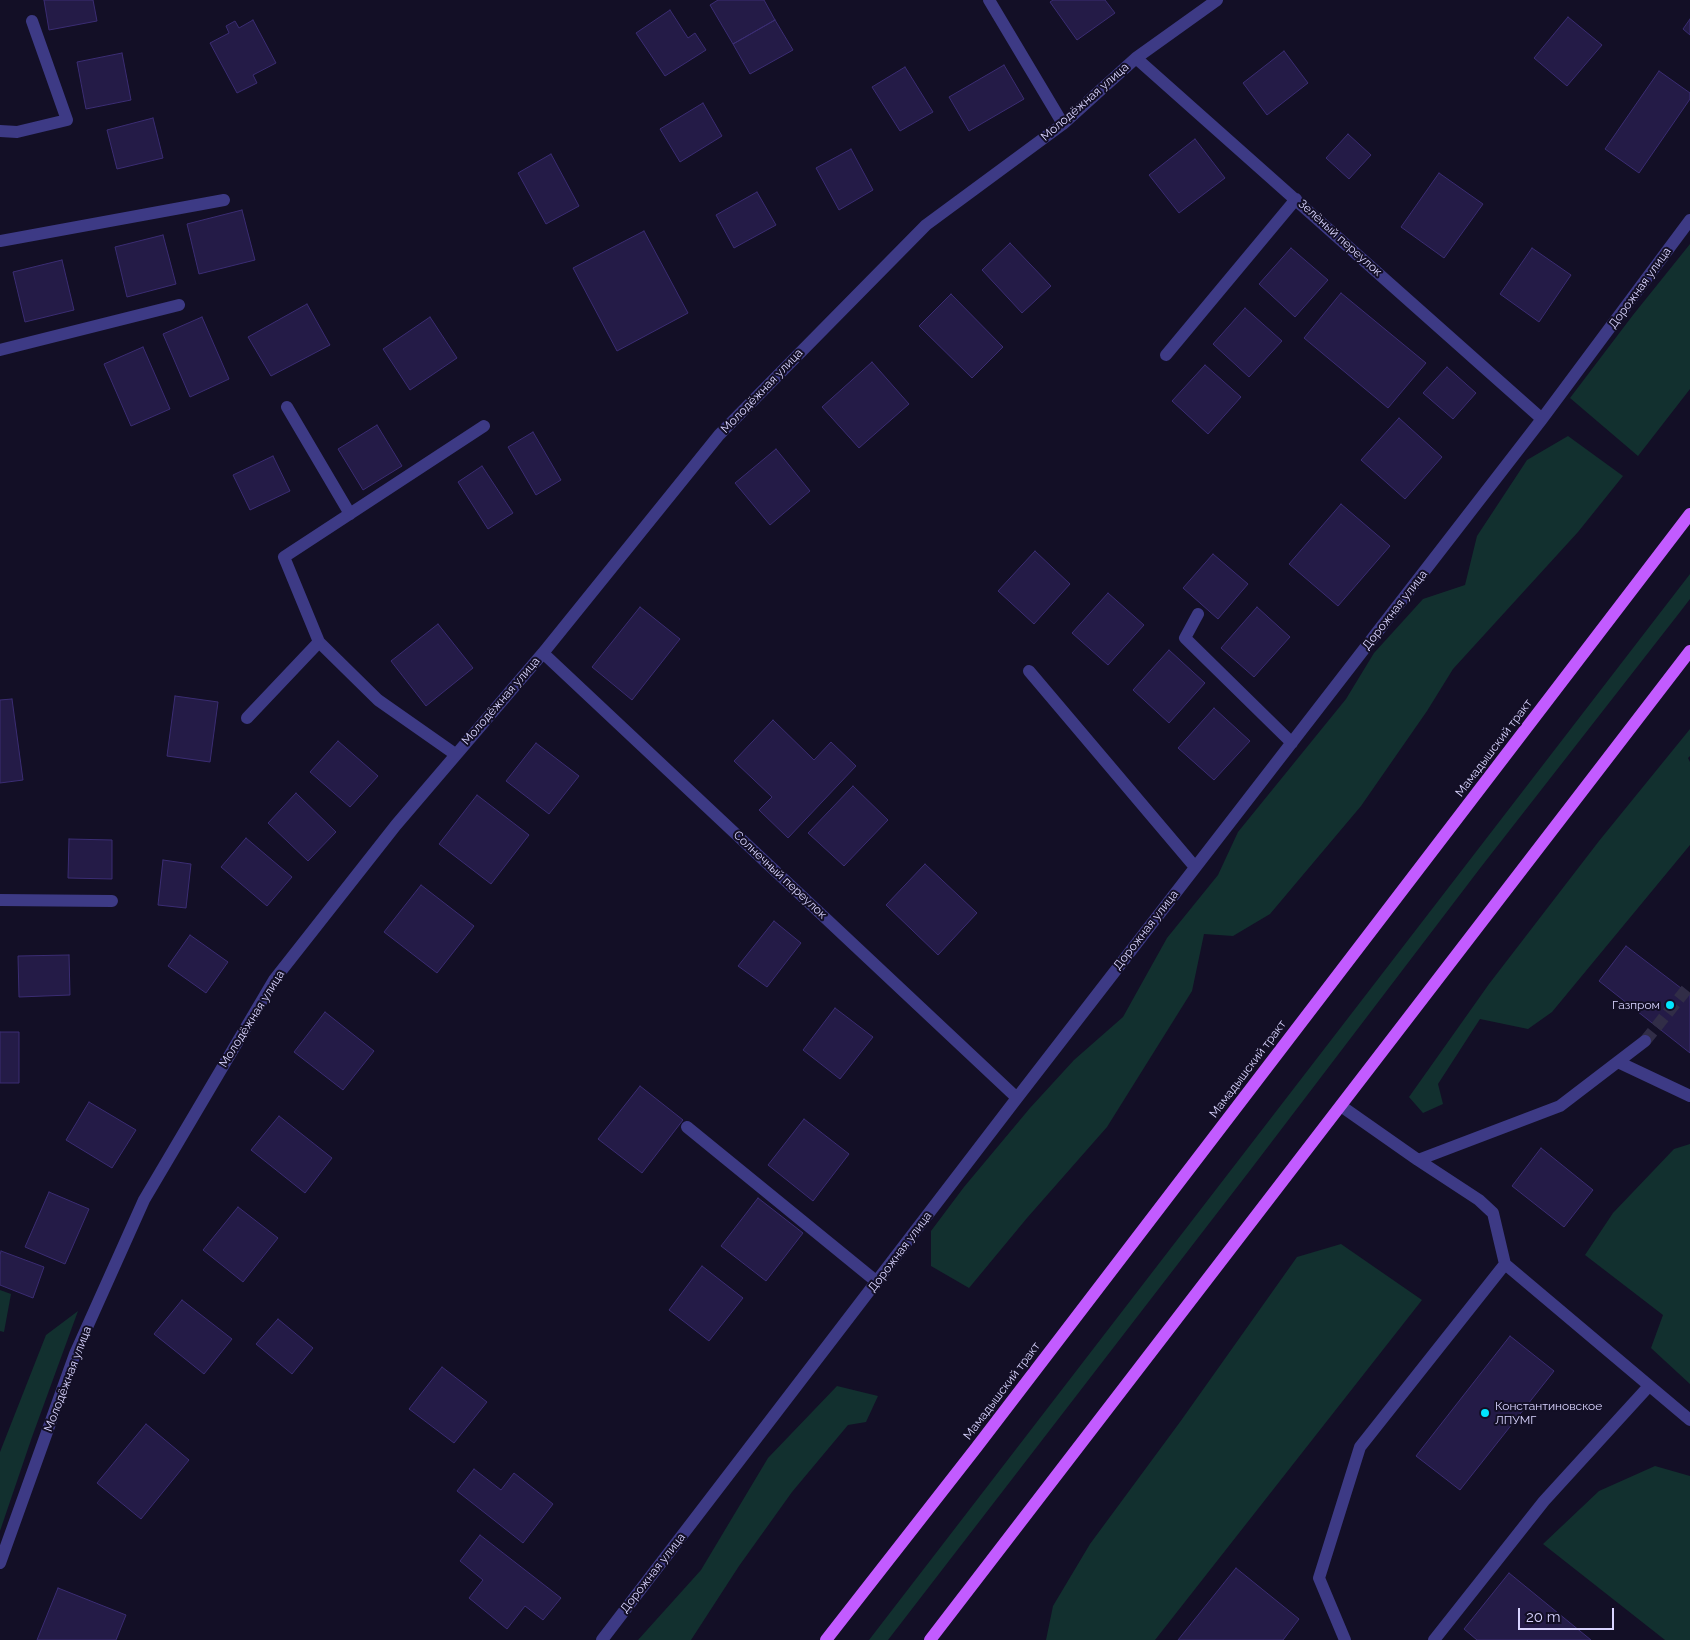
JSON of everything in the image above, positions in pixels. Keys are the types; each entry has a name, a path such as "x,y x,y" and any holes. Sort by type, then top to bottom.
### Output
{"main road":[{"name":"Мамадышский тракт","path":"826,1640 976,1448 1690,514"},
{"path":"931,1640 1690,651"}],"street":[{"path":"989,0 1063,124"},
{"name":"Молодёжная улица","path":"0,1563 75,1354 144,1200 274,980 396,825 543,653 719,435 926,225 1063,124 1136,58 1217,0"},
{"path":"0,131 17,132 67,120 32,20"},
{"name":"Зелёный переулок","path":"1136,58 1542,419"},
{"path":"1166,355 1296,199"},
{"path":"0,241 224,200"},
{"name":"Дорожная улица","path":"602,1640 1016,1098 1542,419 1690,220"},
{"path":"0,350 179,305"},
{"path":"287,407 350,514"},
{"path":"455,754 378,700 320,642 284,557 484,426"},
{"path":"1198,614 1185,638 1292,743"},
{"path":"247,718 320,642"},
{"name":"Солнечный переулок","path":"543,653 1016,1098"},
{"path":"1029,671 1195,867"},
{"path":"0,900 112,901"},
{"path":"1418,1160 1560,1106 1645,1041"},
{"path":"1618,1062 1690,1096"},
{"path":"1341,1106 1479,1200 1494,1213 1505,1264 1690,1420"},
{"path":"686,1127 877,1282"},
{"path":"1344,1640 1319,1578 1360,1447 1505,1264"},
{"path":"1434,1640 1544,1501 1649,1386"}],"green space":[{"path":"1690,244 1690,389 1638,456 1570,398"},
{"path":"1568,436 1623,476 1578,532 1453,669 1427,711 1361,806 1270,914 1233,936 1204,934 1192,991 1107,1127 1027,1218 969,1288 931,1266 931,1231 964,1187 1030,1108 1074,1060 1123,1017 1167,938 1218,875 1238,832 1346,699 1374,653 1423,599 1465,585 1477,536 1527,460"},
{"path":"1690,574 1690,599 1481,867 1248,1173 888,1640 869,1640"},
{"path":"1690,729 1690,756 1688,758 1690,762 1690,845 1552,1012 1528,1029 1480,1019 1438,1084 1443,1104 1423,1113 1409,1097 1489,984 1599,841"},
{"path":"1690,1144 1690,1384 1651,1348 1663,1315 1585,1255 1613,1213 1674,1149"},
{"path":"1341,1244 1422,1300 1155,1640 1046,1640 1053,1606 1090,1544 1180,1422 1297,1257"},
{"path":"0,1290 11,1294 4,1332 0,1331"},
{"path":"78,1311 0,1531 0,1452 46,1335"},
{"path":"837,1386 878,1396 866,1422 848,1425 792,1492 739,1566 691,1640 638,1640 701,1570 768,1458"},
{"path":"1655,1466 1690,1476 1690,1640 1665,1640 1543,1544 1599,1491"}],"building":[{"path":"44,0 93,0 97,21 49,30"},
{"path":"718,0 764,0 775,20 733,44 710,5"},
{"path":"1053,0 1105,0 1115,13 1077,40 1050,2"},
{"path":"670,10 688,38 695,33 706,50 665,76 636,33"},
{"path":"1568,17 1602,45 1567,86 1534,58"},
{"path":"1690,19 1690,35 1683,29"},
{"path":"253,20 276,63 253,75 257,83 237,93 210,43 229,33 226,26 235,21 239,28"},
{"path":"775,20 793,50 750,74 733,44"},
{"path":"1284,51 1308,83 1267,115 1243,83"},
{"path":"122,53 131,100 86,109 77,62"},
{"path":"1004,65 1024,99 969,131 949,97"},
{"path":"905,67 933,112 900,131 872,87"},
{"path":"1659,71 1690,93 1690,99 1639,173 1605,149"},
{"path":"703,103 722,136 680,162 660,129"},
{"path":"153,118 163,158 117,169 107,130"},
{"path":"1348,134 1371,155 1349,179 1326,158"},
{"path":"1195,139 1225,178 1179,213 1149,175"},
{"path":"851,149 873,190 839,210 816,168"},
{"path":"551,154 579,206 546,224 518,173"},
{"path":"1439,173 1483,204 1444,258 1401,227"},
{"path":"757,192 776,225 734,248 716,215"},
{"path":"242,210 255,260 199,274 187,224"},
{"path":"644,231 688,313 617,351 573,268"},
{"path":"163,235 176,284 127,297 115,247"},
{"path":"1010,243 1051,286 1022,313 982,270"},
{"path":"1291,248 1328,280 1295,317 1259,284"},
{"path":"1532,248 1571,275 1539,322 1500,294"},
{"path":"62,260 74,310 25,322 13,272"},
{"path":"1341,293 1426,363 1388,408 1304,338"},
{"path":"951,294 1003,347 972,378 919,326"},
{"path":"307,304 330,345 271,376 248,337"},
{"path":"1245,308 1282,341 1249,377 1213,344"},
{"path":"202,317 229,379 190,397 163,334"},
{"path":"430,317 457,358 410,390 383,349"},
{"path":"143,347 170,409 131,426 104,364"},
{"path":"872,362 909,404 859,448 822,407"},
{"path":"1205,365 1241,397 1208,434 1172,401"},
{"path":"1447,367 1476,393 1453,419 1423,393"},
{"path":"1399,418 1442,457 1405,499 1361,460"},
{"path":"377,425 402,466 363,490 338,449"},
{"path":"533,432 561,480 536,495 508,447"},
{"path":"776,449 810,491 770,525 735,483"},
{"path":"273,456 290,491 250,510 233,475"},
{"path":"482,466 513,513 488,529 458,482"},
{"path":"1341,504 1390,546 1338,606 1289,564"},
{"path":"1035,551 1070,584 1034,624 998,591"},
{"path":"1213,554 1248,584 1218,619 1183,588"},
{"path":"1108,593 1144,625 1108,665 1072,633"},
{"path":"640,607 680,639 632,700 592,667"},
{"path":"1257,607 1290,637 1254,677 1221,648"},
{"path":"438,624 473,668 426,706 391,661"},
{"path":"1169,650 1205,683 1169,723 1133,690"},
{"path":"175,696 218,702 210,762 167,756"},
{"path":"12,699 23,780 0,783 0,700"},
{"path":"1214,708 1250,741 1214,780 1178,748"},
{"path":"773,720 814,760 831,742 856,766 788,838 759,810 772,797 734,761"},
{"path":"338,741 378,776 350,807 310,772"},
{"path":"536,743 579,776 549,814 506,781"},
{"path":"853,786 888,820 844,866 808,833"},
{"path":"296,793 336,832 308,861 268,823"},
{"path":"477,795 529,835 491,884 439,844"},
{"path":"246,838 292,877 267,906 221,867"},
{"path":"69,839 112,840 112,879 68,878"},
{"path":"163,860 191,864 186,908 158,905"},
{"path":"925,864 977,913 938,955 886,905"},
{"path":"421,885 474,926 437,973 384,932"},
{"path":"774,921 801,943 767,987 738,966"},
{"path":"190,935 228,962 206,993 168,966"},
{"path":"1626,946 1690,995 1690,1053 1599,981"},
{"path":"69,955 70,995 19,997 18,956"},
{"path":"835,1008 873,1037 840,1079 803,1050"},
{"path":"325,1012 374,1051 343,1090 294,1052"},
{"path":"0,1032 19,1032 19,1083 0,1083"},
{"path":"640,1086 683,1120 642,1173 598,1139"},
{"path":"89,1102 136,1130 112,1168 66,1140"},
{"path":"279,1116 332,1158 305,1193 251,1150"},
{"path":"804,1119 849,1154 813,1201 768,1165"},
{"path":"1541,1148 1593,1190 1564,1227 1512,1186"},
{"path":"49,1192 89,1209 65,1264 25,1247"},
{"path":"758,1198 803,1233 766,1281 721,1246"},
{"path":"238,1207 278,1238 243,1282 203,1250"},
{"path":"1,1251 44,1267 33,1298 0,1285"},
{"path":"702,1266 743,1298 709,1341 669,1310"},
{"path":"182,1300 232,1339 204,1374 154,1334"},
{"path":"278,1319 313,1348 292,1374 256,1344"},
{"name":"Константиновское ЛПУМГ","path":"1510,1336 1554,1371 1460,1490 1416,1456"},
{"path":"442,1367 487,1402 454,1443 409,1409"},
{"path":"146,1424 189,1460 141,1519 97,1483"},
{"path":"474,1469 501,1490 514,1473 553,1504 523,1543 457,1491"},
{"path":"480,1535 561,1598 543,1620 525,1606 507,1629 469,1598 483,1580 460,1561"},
{"path":"1236,1568 1299,1619 1283,1640 1178,1640"},
{"path":"1509,1573 1591,1640 1477,1640 1464,1629"},
{"path":"58,1588 126,1615 116,1640 37,1640"}],"tunnel":[{"path":"1645,1041 1690,985"}],"place":[{"name":"Газпром","path":"1670,1005"},
{"name":"Константиновское ЛПУМГ","path":"1485,1413"}]}
